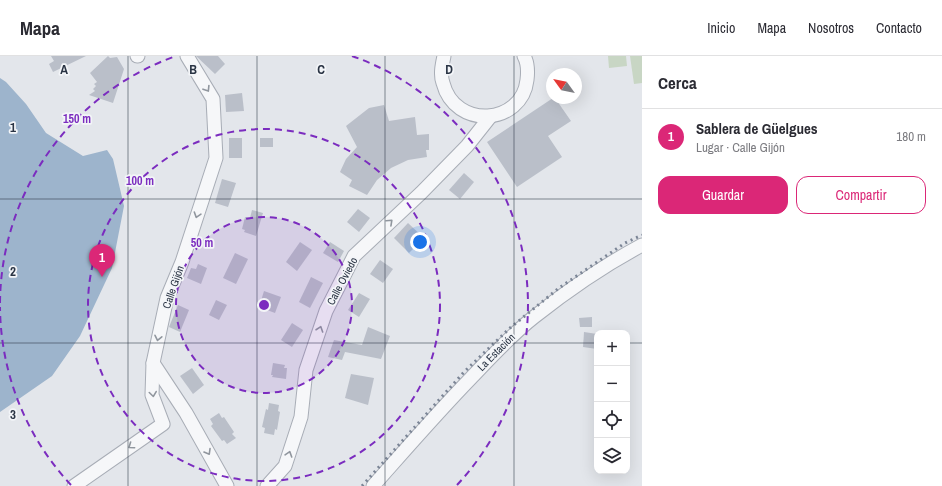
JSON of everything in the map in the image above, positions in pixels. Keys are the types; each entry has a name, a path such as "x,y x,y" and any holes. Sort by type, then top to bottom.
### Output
{"street":[{"name":"Calle Gijón","path":"74,486 163,424 152,395 153,363 167,298 182,262 216,158 213,99 187,56"},
{"path":"444,56 442,82 446,94 454,104 465,112 477,116 490,117 508,110 514,106 522,96 527,84 528,71 524,56"},
{"name":"Calle Oviedo","path":"267,486 285,466 301,417 306,370 326,311 354,256 426,188 467,146 490,117"},
{"name":"La Estación","path":"373,486 434,417 498,349 533,318 582,280 642,245"},
{"path":"153,363 186,413 227,486"}],"green space":[{"path":"608,56 626,56 627,66 609,68"},
{"path":"630,56 642,56 642,83 634,84"}],"water":[{"path":"0,78 6,82 26,104 46,133 83,156 107,150 113,159 124,206 112,268 80,336 52,376 0,412"}],"building":[{"path":"51,56 86,56 53,72 49,64 54,61"},
{"path":"108,56 110,58 117,57 124,69 113,103 89,95 95,91 93,89 96,86 94,84 97,82 90,73"},
{"path":"196,56 218,56 225,64 215,74"},
{"path":"242,93 244,111 226,112 225,95"},
{"path":"546,103 546,104 559,104 571,121 548,136 562,157 517,187 487,142"},
{"path":"384,105 389,121 415,117 417,135 429,134 429,150 426,150 427,157 408,160 391,168 377,180 367,195 349,186 352,180 340,172 346,159 357,147 346,126 369,108"},
{"path":"229,138 242,138 242,158 229,158"},
{"path":"260,138 273,138 273,147 260,147"},
{"path":"464,173 474,182 460,199 449,190"},
{"path":"222,179 236,183 228,207 215,203"},
{"path":"358,209 370,218 359,232 347,222"},
{"path":"252,210 263,213 256,236 244,232 245,230 242,229 245,217 250,218"},
{"path":"408,223 424,238 409,253 394,238"},
{"path":"300,242 312,250 297,271 286,262"},
{"path":"330,242 344,251 338,262 323,253"},
{"path":"235,253 248,259 236,284 223,278"},
{"path":"380,260 393,269 383,283 370,274"},
{"path":"198,264 207,268 201,284 187,278 191,268 196,269"},
{"path":"311,277 323,283 310,308 299,302"},
{"path":"264,291 281,297 275,313 259,307"},
{"path":"359,293 370,299 359,317 348,310"},
{"path":"216,300 227,305 219,320 209,315"},
{"path":"178,305 189,310 180,332 169,327"},
{"path":"592,317 592,327 580,327 579,318"},
{"path":"292,323 303,330 292,347 281,340"},
{"path":"368,327 390,336 381,359 345,352 342,360 328,357 334,340 362,345"},
{"path":"584,332 594,334 594,349 583,347"},
{"path":"273,363 285,365 284,368 287,368 286,379 272,377"},
{"path":"192,368 204,385 193,394 180,376"},
{"path":"351,374 374,378 368,405 345,398"},
{"path":"269,403 279,405 278,411 280,412 277,430 275,429 274,435 264,433 265,428 262,427"},
{"path":"219,413 222,418 224,417 234,432 232,434 236,438 227,444 224,440 222,441 211,426 213,424 210,419"}],"railway":[{"path":"362,486 464,372 510,328 559,288 625,243 642,235"}],"place":[{"name":"Sablera de Güelgues","path":"102,277"}]}
